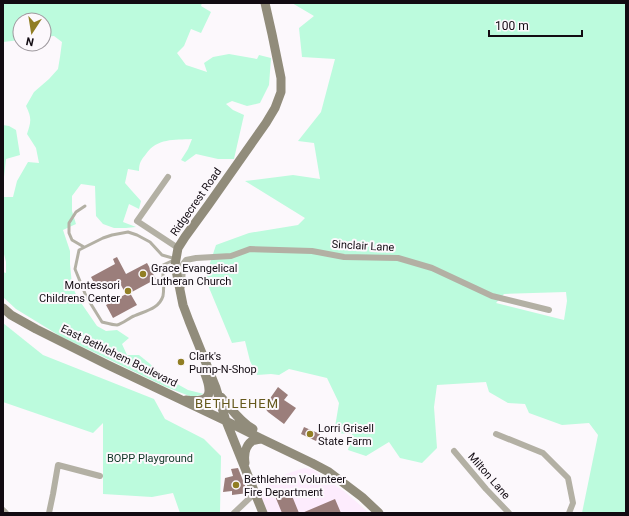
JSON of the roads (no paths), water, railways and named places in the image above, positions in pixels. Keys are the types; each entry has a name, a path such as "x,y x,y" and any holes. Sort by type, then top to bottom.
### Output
{"main road":[{"name":"Ridgecrest Road","path":"264,513 226,421 218,393 188,321 182,302 175,265 178,248 248,149 275,108 281,92 281,78 265,3"},
{"name":"East Bethlehem Boulevard","path":"3,308 11,315 36,329 295,454"},
{"path":"181,400 198,401 206,398 209,394 209,389 199,354 199,346"},
{"path":"218,393 245,424 295,454 329,472 362,496 379,513"},
{"path":"246,468 246,450 253,440 262,439"}],"street":[{"path":"168,176 137,221 178,248"},
{"name":"Sinclair Lane","path":"182,302 182,264 186,260 231,256 250,249 312,252 344,257 398,258 432,268 492,296 549,310"},
{"path":"496,434 543,453 568,478 573,503 569,513"},
{"name":"Milton Lane","path":"454,451 486,489 509,513"},
{"path":"49,513 54,494 58,465 100,476"},
{"path":"234,513 255,493"},
{"path":"3,510 6,513"}],"lane":[{"path":"84,248 72,240 69,233 69,223 76,212 85,206"},
{"path":"128,232 137,234 150,242 162,255 176,259 162,265 164,286 162,298 157,306 117,325 102,322 86,296 75,269 79,250 103,238 128,232"}],"place":[{"name":"Grace Evangelical Lutheran Church","path":"143,274"},
{"name":"Montessori Childrens Center","path":"128,291"},
{"name":"Clark's Pump-N-Shop","path":"181,362"},
{"name":"Lorri Grisell State Farm","path":"310,434"},
{"name":"Bethlehem Volunteer Fire Department","path":"236,485"}],"district":[{"name":"BETHLEHEM","path":"237,403"}],"park label":[{"name":"BOPP Playground","path":"150,458"}]}
